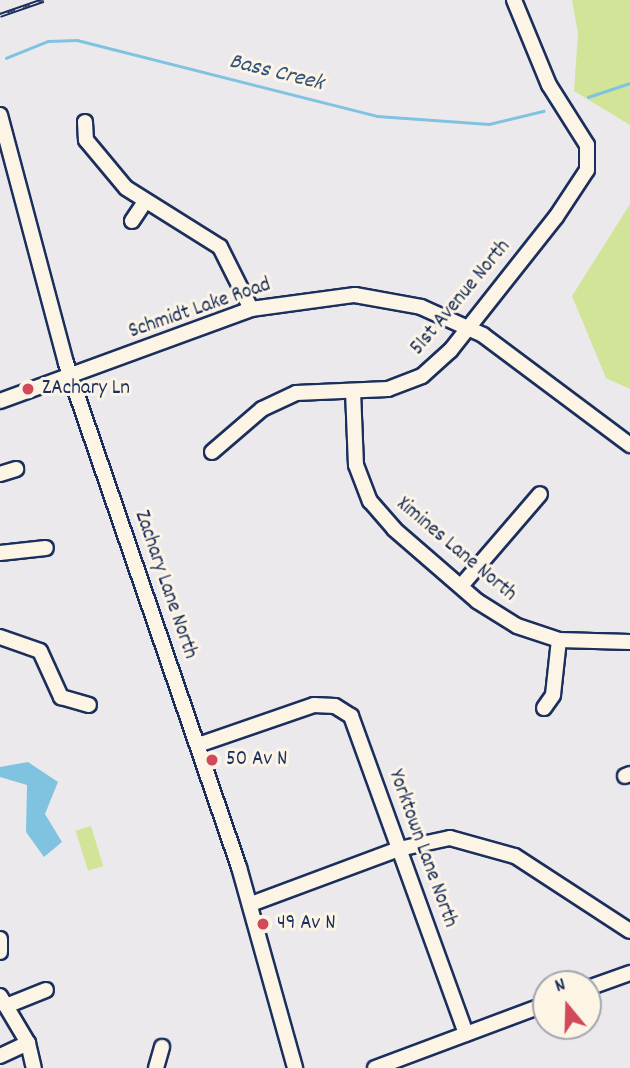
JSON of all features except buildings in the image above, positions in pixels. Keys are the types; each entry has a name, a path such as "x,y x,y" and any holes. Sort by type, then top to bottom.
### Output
{"street":[{"name":"51st Avenue North","path":"212,452 279,400 317,389 353,391 406,384 436,365 469,328 556,217 589,158 583,132 549,85 514,0"},
{"name":"Zachary Lane North","path":"0,115 71,378 251,904 295,1068"},
{"path":"85,122 86,140 145,202 220,247 251,309"},
{"path":"132,221 145,202"},
{"name":"Schmidt Lake Road","path":"0,401 71,378 251,309 355,295 421,307 469,328 630,446"},
{"name":"Ximines Lane North","path":"353,391 356,465 370,501 461,586 496,615 559,640 630,642"},
{"path":"0,474 16,469"},
{"path":"461,586 540,494"},
{"path":"0,553 46,548"},
{"path":"0,637 40,651 61,697 89,705"},
{"path":"544,708 553,695 559,640"},
{"name":"Yorktown Lane North","path":"198,745 314,705 335,706 355,720 466,1034"},
{"path":"251,904 399,849 450,838 500,848 630,931"},
{"path":"0,939 0,952"},
{"path":"602,983 630,972"},
{"path":"34,1068 28,1043 3,1001 46,990"},
{"path":"375,1068 532,1009"},
{"path":"0,1055 28,1043"},
{"path":"156,1068 162,1047"}],"green space":[{"path":"572,0 630,0 630,125 574,91 578,33"},
{"path":"630,204 630,389 606,378 572,296"},
{"path":"91,826 103,866 88,871 76,831"}],"water":[{"path":"28,762 58,782 45,814 62,842 44,857 26,832 27,785 0,777 0,767"}],"waterway":[{"name":"Bass Creek","path":"6,58 48,41 77,40 377,116 489,124 543,111"},
{"name":"Bass Creek","path":"588,97 630,83"}],"railway":[{"path":"0,15 43,0"}],"place":[{"name":"ZAchary Ln","path":"28,389"},
{"name":"50 Av N","path":"212,760"},
{"name":"49 Av N","path":"263,924"}]}
